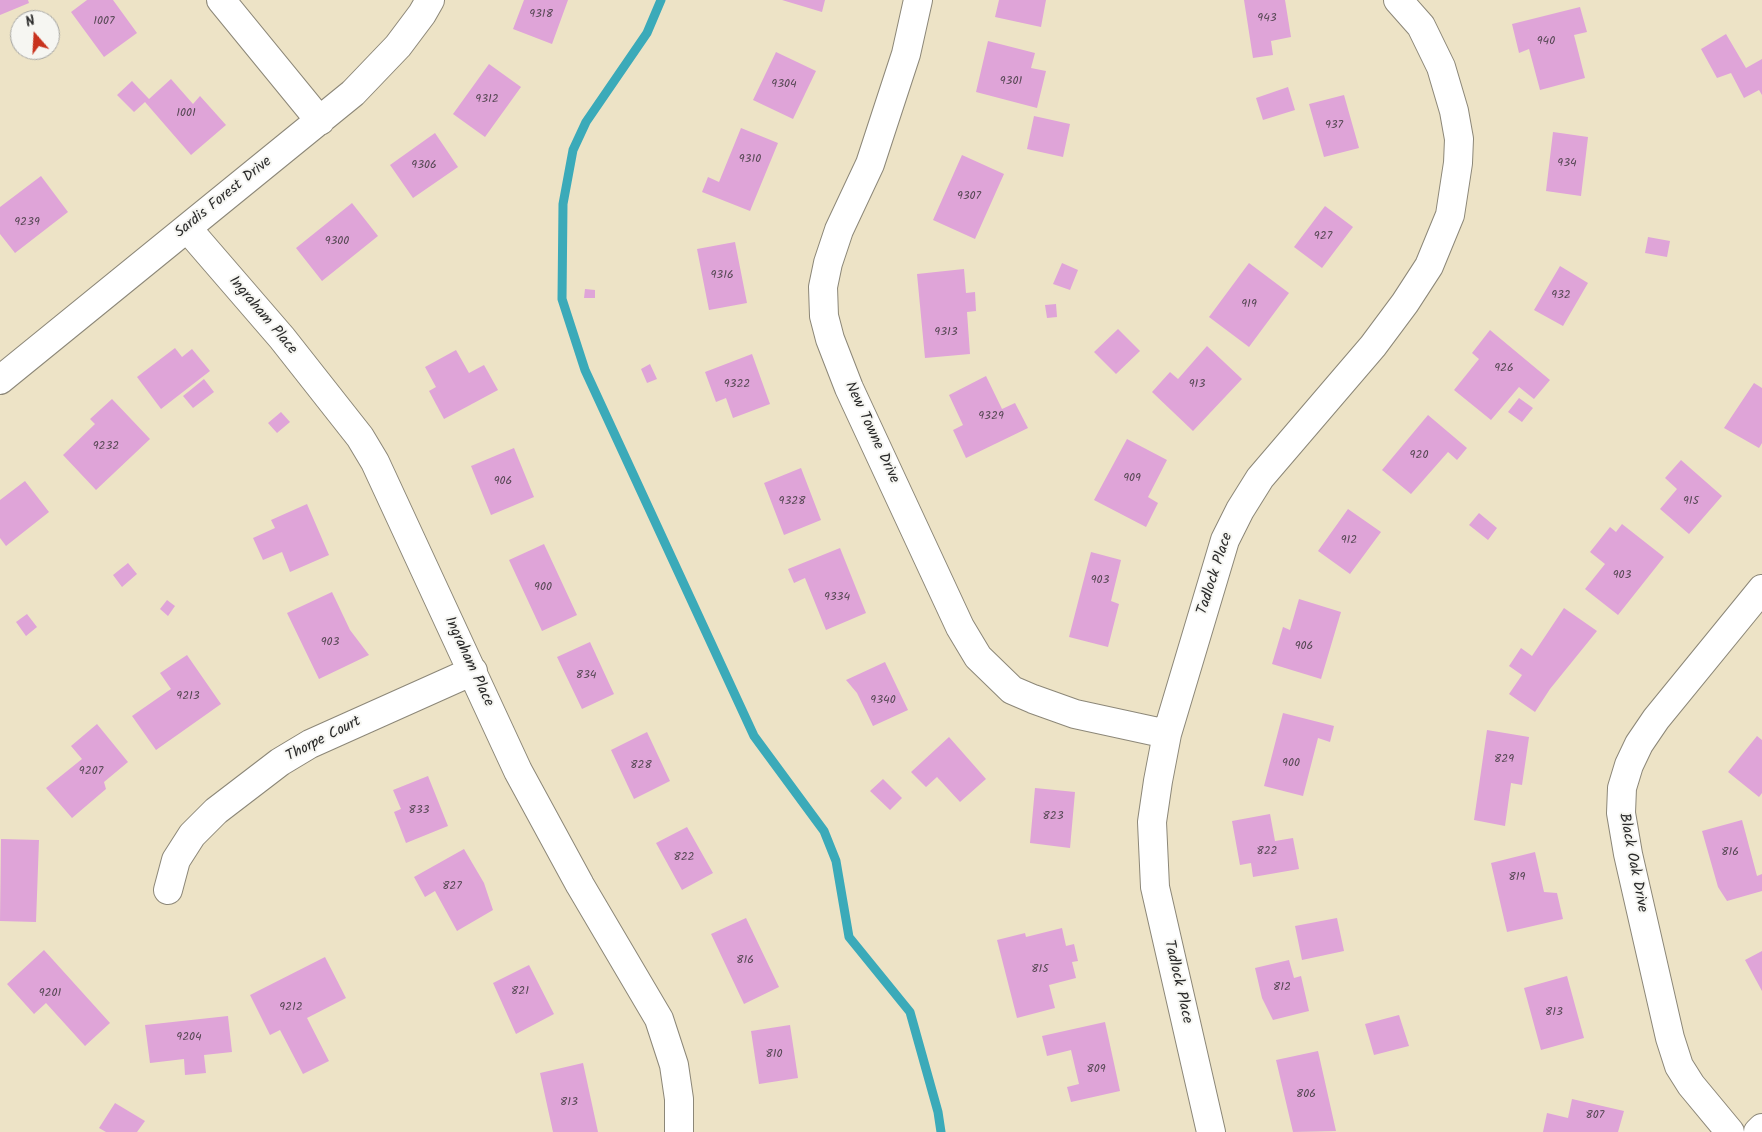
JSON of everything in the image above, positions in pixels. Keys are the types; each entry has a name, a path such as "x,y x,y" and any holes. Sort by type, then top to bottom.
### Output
{"street":[{"path":"221,0 320,121"},
{"name":"Sardis Forest Drive","path":"0,380 353,94 398,46 430,0"},
{"name":"New Towne Drive","path":"918,0 906,54 870,164 839,230 828,263 823,287 824,316 830,339 849,388 960,627 978,657 1012,690 1033,699 1075,714 1167,734"},
{"name":"Tadlock Place","path":"1211,1132 1155,887 1152,822 1167,734 1224,540 1260,478 1373,346 1405,303 1428,266 1450,215 1458,163 1459,139 1454,111 1441,68 1421,26 1398,0"},
{"name":"Ingraham Place","path":"187,228 282,338 360,437 374,462 518,771 580,885 659,1019 674,1065 679,1099 679,1132"},
{"name":"Black Oak Drive","path":"1730,1132 1691,1085 1679,1066 1670,1038 1628,854 1621,813 1622,788 1628,765 1639,744 1656,719 1762,589"},
{"name":"Thorpe Court","path":"168,890 176,860 192,835 216,811 280,762 310,744 473,671"},
{"path":"1758,1132 1762,1128"}],"building":[{"path":"0,0 28,0 29,3 0,15"},
{"path":"87,0 113,0 137,33 104,57 71,12"},
{"path":"524,0 568,0 552,44 513,29"},
{"path":"782,0 825,0 822,12"},
{"path":"999,0 1046,0 1041,27 995,17"},
{"path":"1244,0 1285,0 1291,37 1271,41 1273,55 1253,58"},
{"path":"1580,7 1587,32 1574,35 1585,78 1540,90 1529,49 1519,53 1512,24"},
{"path":"1726,34 1746,68 1762,59 1762,95 1759,90 1744,98 1731,73 1717,78 1701,49"},
{"path":"988,41 1035,53 1031,68 1046,71 1037,108 976,92"},
{"path":"776,52 816,71 793,119 753,100"},
{"path":"489,64 521,87 485,137 453,114"},
{"path":"171,79 193,104 200,96 226,125 191,155 145,102 134,112 117,95 132,81 149,99"},
{"path":"1288,87 1295,110 1263,120 1256,98"},
{"path":"1344,95 1359,148 1324,157 1309,104"},
{"path":"1034,116 1070,124 1063,157 1027,149"},
{"path":"741,128 778,143 750,211 702,192 708,177 719,182"},
{"path":"1553,132 1588,137 1581,196 1546,191"},
{"path":"435,133 458,167 413,198 390,165"},
{"path":"962,155 1004,174 975,239 933,220"},
{"path":"41,176 68,212 15,253 0,234 0,207"},
{"path":"352,203 378,236 322,281 296,248"},
{"path":"1325,206 1353,227 1322,268 1294,247"},
{"path":"1648,237 1670,241 1667,257 1645,253"},
{"path":"735,242 747,303 709,310 697,249"},
{"path":"1062,263 1078,270 1070,290 1053,284"},
{"path":"1249,263 1289,293 1249,347 1209,317"},
{"path":"1560,266 1588,283 1563,326 1534,310"},
{"path":"964,269 966,293 975,292 976,311 967,312 970,354 925,358 917,274"},
{"path":"585,289 595,290 595,298 584,298"},
{"path":"1056,304 1057,317 1047,318 1045,305"},
{"path":"1118,329 1140,351 1116,374 1094,352"},
{"path":"1490,330 1550,380 1534,399 1519,387 1491,420 1454,390 1479,359 1472,353"},
{"path":"1207,346 1242,379 1193,431 1152,392 1170,372 1178,379"},
{"path":"175,348 182,357 192,349 210,371 161,409 137,377"},
{"path":"456,350 469,373 484,365 498,390 444,419 429,391 436,387 425,367"},
{"path":"752,354 770,404 733,418 726,398 716,402 705,372"},
{"path":"650,364 657,379 647,383 641,369"},
{"path":"986,376 1002,409 1015,403 1028,428 966,458 953,430 963,425 949,395"},
{"path":"204,379 214,392 193,408 183,396"},
{"path":"1754,383 1762,388 1762,443 1759,448 1724,428"},
{"path":"1519,398 1533,408 1522,422 1508,412"},
{"path":"112,399 150,439 96,490 63,455 95,424 90,419"},
{"path":"281,412 290,422 277,433 268,423"},
{"path":"1428,415 1467,448 1457,460 1448,452 1411,494 1382,470"},
{"path":"1127,439 1167,460 1148,497 1158,503 1146,527 1094,500"},
{"path":"514,448 534,497 491,515 471,466"},
{"path":"1681,460 1722,496 1689,534 1660,509 1677,489 1665,478"},
{"path":"801,468 821,520 784,535 764,483"},
{"path":"25,481 49,512 6,546 0,538 0,500"},
{"path":"307,504 329,555 290,572 282,552 263,560 253,538 275,528 271,520"},
{"path":"1348,509 1381,532 1350,574 1318,551"},
{"path":"1479,513 1497,528 1488,540 1469,525"},
{"path":"1622,524 1664,557 1618,615 1585,589 1605,564 1590,552 1610,527 1616,532"},
{"path":"544,544 577,615 542,631 509,560"},
{"path":"840,548 866,613 826,630 805,578 794,583 788,569"},
{"path":"1091,552 1121,560 1111,601 1119,604 1108,647 1069,637"},
{"path":"128,563 137,574 122,587 113,575"},
{"path":"332,592 350,630 369,655 319,679 287,613"},
{"path":"1299,599 1341,612 1321,679 1272,664 1283,627 1290,630"},
{"path":"167,600 175,606 168,616 160,609"},
{"path":"1564,608 1597,631 1550,689 1535,712 1509,694 1522,675 1509,666 1521,648 1532,656"},
{"path":"27,614 37,627 26,636 16,622"},
{"path":"590,642 614,694 582,709 557,657"},
{"path":"187,655 221,704 156,750 132,716 171,689 160,673"},
{"path":"885,662 908,710 873,726 857,693 846,680"},
{"path":"1283,713 1334,726 1330,742 1318,738 1303,796 1264,786"},
{"path":"97,724 128,762 104,782 106,789 72,818 46,788 82,759 71,746"},
{"path":"1487,730 1529,737 1522,785 1511,783 1505,826 1474,820"},
{"path":"647,732 670,781 634,799 611,750"},
{"path":"1757,736 1762,740 1762,793 1759,797 1728,772"},
{"path":"949,737 986,779 960,802 937,777 926,787 911,772"},
{"path":"428,776 448,826 406,843 394,812 401,809 393,790"},
{"path":"883,779 902,798 890,810 870,791"},
{"path":"1035,788 1075,792 1070,848 1030,843"},
{"path":"1270,814 1275,841 1293,838 1299,869 1253,877 1251,863 1240,865 1232,821"},
{"path":"1742,820 1757,876 1762,874 1762,891 1727,901 1718,887 1702,831"},
{"path":"687,827 713,873 682,890 656,843"},
{"path":"1,839 39,840 36,922 0,921"},
{"path":"464,849 484,883 493,910 457,931 435,891 425,897 414,877"},
{"path":"1535,852 1544,892 1557,893 1563,919 1507,932 1491,863"},
{"path":"746,918 779,987 744,1004 711,934"},
{"path":"1337,918 1344,951 1302,960 1295,926"},
{"path":"1062,928 1066,946 1074,944 1078,961 1072,962 1076,978 1049,985 1055,1008 1017,1018 997,940 1025,933 1026,937"},
{"path":"44,950 110,1023 85,1046 46,1003 34,1014 7,984"},
{"path":"1762,951 1762,991 1745,960"},
{"path":"325,957 346,998 307,1018 329,1061 303,1074 280,1030 270,1035 250,995"},
{"path":"1289,960 1294,978 1301,976 1309,1011 1273,1020 1262,998 1255,968"},
{"path":"529,965 554,1014 516,1034 493,983"},
{"path":"1567,976 1584,1038 1541,1050 1524,988"},
{"path":"1399,1015 1409,1046 1374,1055 1365,1024"},
{"path":"228,1016 232,1052 204,1055 206,1073 185,1075 184,1059 150,1063 145,1025"},
{"path":"1105,1022 1120,1091 1071,1102 1067,1087 1079,1084 1071,1050 1047,1056 1042,1036"},
{"path":"790,1025 798,1078 759,1084 751,1031"},
{"path":"1318,1051 1336,1131 1293,1132 1276,1060"},
{"path":"583,1063 598,1132 553,1132 540,1073"},
{"path":"1572,1099 1624,1111 1618,1132 1543,1132 1547,1113 1568,1118"},
{"path":"115,1103 145,1121 137,1132 106,1132 99,1128"}],"waterway":[{"path":"661,0 647,33 586,122 573,150 563,204 562,299 585,370 754,736 824,831 836,861 849,937 910,1012 938,1112 941,1132"}]}
